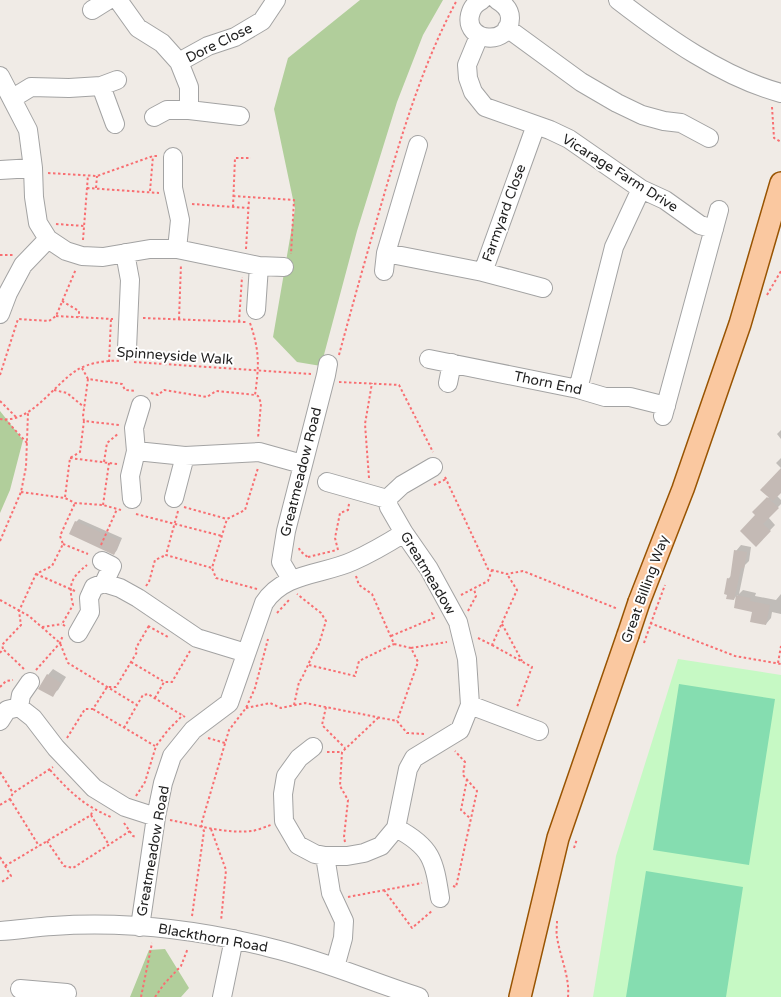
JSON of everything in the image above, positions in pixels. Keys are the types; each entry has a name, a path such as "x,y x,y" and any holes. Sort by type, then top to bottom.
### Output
{"main road":[{"name":"Great Billing Way","path":"520,997 558,838 648,606 683,489 740,324 780,192"}],"street":[{"path":"92,10 108,0"},
{"name":"Dore Close","path":"118,0 138,28 162,44 179,62 189,86 189,110"},
{"name":"Dore Close","path":"179,62 208,46 235,37 262,21 276,0"},
{"path":"482,0 472,8 470,18 474,31 479,36 490,39 497,37 507,28 510,17 508,10 498,0"},
{"path":"627,3 668,37 713,64 775,91"},
{"path":"507,28 581,82 617,102 642,114 664,121 681,123 709,138"},
{"name":"Vicarage Farm Drive","path":"479,36 467,65 468,78 474,92 485,107 569,139 641,189 665,200 700,225 714,230"},
{"path":"0,76 28,130 38,224 48,239 66,251 82,256 103,257 150,249 179,250 249,264 284,267"},
{"path":"13,98 32,87 69,88 109,83 115,124"},
{"path":"154,118 167,110 189,110 240,116"},
{"name":"Farmyard Close","path":"386,253 483,272 536,125"},
{"path":"384,271 386,253 418,145"},
{"path":"173,157 176,200 180,220 179,250"},
{"path":"0,170 33,170"},
{"path":"578,389 614,247 641,189"},
{"path":"714,230 718,210"},
{"name":"Thorn End","path":"429,358 578,389 606,397 630,397 665,411 714,230"},
{"path":"0,314 8,293 23,266 48,239"},
{"path":"125,253 130,280 120,318 128,358"},
{"path":"249,264 256,310"},
{"path":"483,272 543,288"},
{"path":"448,383 452,363"},
{"name":"Greatmeadow Road","path":"293,586 281,562 286,531 327,369"},
{"path":"132,508 130,476 134,458 134,428 145,397"},
{"path":"134,458 259,452 302,464"},
{"path":"174,498 185,456"},
{"path":"328,482 387,499 402,485 433,467"},
{"name":"Greatmeadow","path":"387,499 389,507 404,533 429,569 460,633 467,659 470,704 460,730 414,758 408,769 396,828"},
{"path":"268,596 293,586 343,559 404,533"},
{"path":"95,557 112,566 104,583"},
{"path":"78,632 90,612 89,598 94,587 104,583 120,588 138,598 197,638 246,653"},
{"name":"Greatmeadow Road","path":"147,928 156,817 163,783 172,756 193,730 229,703 268,596"},
{"path":"18,707 21,695 30,682"},
{"path":"470,704 540,731"},
{"path":"0,721 7,710 18,707"},
{"path":"18,707 33,718 60,752 94,788 128,816 156,817"},
{"path":"313,747 299,758 286,776 283,794 284,821 298,845 325,856 347,856 364,853 380,846 396,828 412,836 425,848 433,860 440,898"},
{"path":"325,856 331,893 344,921 343,938 335,966"},
{"name":"Blackthorn Road","path":"0,931 54,926 147,928 227,938 272,948 335,966 419,997"},
{"path":"222,997 227,938"},
{"path":"20,989 60,994"}],"path":[{"path":"775,91 774,138 781,142"},
{"path":"33,170 97,176 153,156 173,157"},
{"path":"150,192 153,156"},
{"path":"233,207 236,158 252,158"},
{"path":"0,375 18,319 49,321 56,316 82,256 88,175"},
{"path":"96,189 97,176"},
{"path":"87,188 150,192 193,204 248,208"},
{"path":"233,196 294,200 290,267 284,267"},
{"path":"239,322 249,264 249,197"},
{"path":"38,224 84,226"},
{"path":"179,250 179,319"},
{"path":"62,301 79,311 79,317"},
{"path":"56,316 249,322 257,345 258,372 255,395"},
{"path":"109,362 120,318"},
{"name":"Spinneyside Walk","path":"0,419 17,418 28,412 78,369 92,364 128,358 258,372 327,369"},
{"path":"70,458 80,452 88,379 82,368"},
{"path":"88,379 122,384 125,390 145,397 158,394 164,390 207,397 216,391 258,396 261,403 257,432 259,452 257,471 245,510 227,519 179,506 166,555"},
{"path":"372,383 365,424 369,479 359,491 348,510 340,513 335,538 343,559 359,585 372,594 394,644"},
{"path":"54,390 67,393 84,407"},
{"path":"0,401 17,418"},
{"path":"0,541 21,492 26,467 28,412"},
{"path":"5,420 28,444"},
{"path":"84,421 120,425 120,433 107,443 104,462"},
{"path":"70,458 108,463 134,458"},
{"path":"65,498 70,458"},
{"path":"103,505 108,463"},
{"path":"21,492 65,498 75,503 132,508 174,524 222,536"},
{"path":"0,653 3,649 2,645 21,625 19,611 36,574 52,566 63,544 60,536 75,503"},
{"path":"227,519 212,568 216,578 261,590 268,596"},
{"path":"63,544 95,557"},
{"path":"138,598 149,582 155,560 166,555 212,568"},
{"path":"308,557 343,559"},
{"path":"391,636 434,618 432,613 488,581 492,570"},
{"path":"36,574 89,598"},
{"path":"492,645 517,590 507,574"},
{"path":"546,580 618,609"},
{"path":"293,586 321,613 326,621 318,647 298,682 294,705"},
{"path":"460,633 476,596 474,589"},
{"path":"0,600 29,616 60,644 68,664 137,705"},
{"path":"636,639 648,606"},
{"path":"107,687 116,687 157,611"},
{"path":"41,627 62,624"},
{"path":"502,624 522,662"},
{"path":"655,625 735,656 779,663 781,646"},
{"path":"308,664 355,676 359,661 394,644 411,648 460,633 476,636 532,667 512,720"},
{"path":"131,662 164,682 172,682 197,638"},
{"path":"397,721 418,662 411,648"},
{"path":"3,649 37,679 35,682 30,682"},
{"path":"155,698 164,682"},
{"path":"93,710 107,687"},
{"path":"124,728 143,695 148,694 199,727 210,739 225,743"},
{"path":"326,707 322,725 345,748"},
{"path":"0,805 10,799 13,793 50,770 85,709 93,710 156,746"},
{"path":"128,816 145,782 156,746 168,730 183,716"},
{"path":"347,856 344,837 348,800 340,786 342,752 378,718"},
{"path":"0,772 13,793"},
{"path":"466,778 461,810 471,819"},
{"path":"10,799 39,846"},
{"path":"5,866 91,815 94,809"},
{"path":"91,815 109,845"},
{"path":"156,817 201,825 211,829 253,831 284,821"},
{"path":"211,829 226,870 227,938"},
{"path":"47,841 64,866 73,868 130,831"},
{"path":"572,856 577,838"},
{"path":"0,857 12,876 0,884"},
{"path":"384,890 412,928 432,912 440,898"},
{"path":"556,918 557,936 569,990 568,997"},
{"path":"141,997 147,928"},
{"path":"155,997 181,966 188,948"}],"green space":[{"path":"360,0 443,0 423,35 397,102 357,231 321,366 297,362 273,337 295,209 274,109 288,58"},
{"path":"0,411 23,440 10,490 0,513"},
{"path":"678,659 781,675 781,997 593,997 616,856"},
{"path":"679,684 775,699 749,865 653,850"},
{"path":"646,871 743,887 726,997 626,997"},
{"path":"165,949 189,988 181,997 130,997 149,950"}],"building":[{"path":"781,468 781,493 773,501 760,490"},
{"path":"767,497 779,508 763,524 771,531 756,547 740,531 755,515 752,512"},
{"path":"75,521 120,541 114,555 69,534"},
{"path":"734,550 747,552 744,568 741,568 734,600 726,599 727,595 724,594 727,578 730,579"},
{"path":"736,595 751,598 750,601 770,605 766,625 750,622 752,612 734,608"},
{"path":"47,674 61,683 53,697 38,689"}]}
